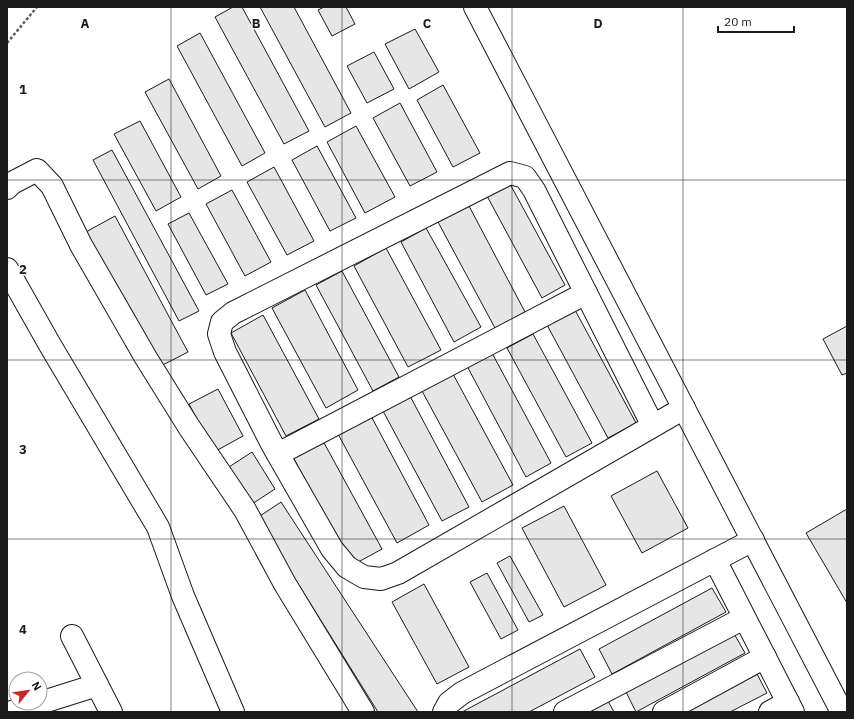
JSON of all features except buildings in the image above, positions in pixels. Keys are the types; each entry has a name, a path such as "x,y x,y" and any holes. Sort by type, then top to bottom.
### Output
{"street":[{"path":"475,7 842,712"},
{"path":"7,188 12,183 37,170 52,186 81,245 146,358 189,427 245,510 285,584 363,712"},
{"path":"653,426 534,190 525,177 510,173 233,313 222,322 219,334 225,352 278,454 332,549 347,567 364,577 381,579 405,569 653,426 684,408"},
{"path":"7,269 50,346 158,527 183,596 233,712"},
{"path":"278,454 586,293"},
{"path":"444,712 449,703 462,693 753,540"},
{"path":"715,560 765,657 784,709"},
{"path":"565,712 744,618"},
{"path":"72,636 111,712"},
{"path":"664,712 765,657"},
{"path":"48,700 97,684"}],"path":[{"path":"7,43 37,7"}]}
